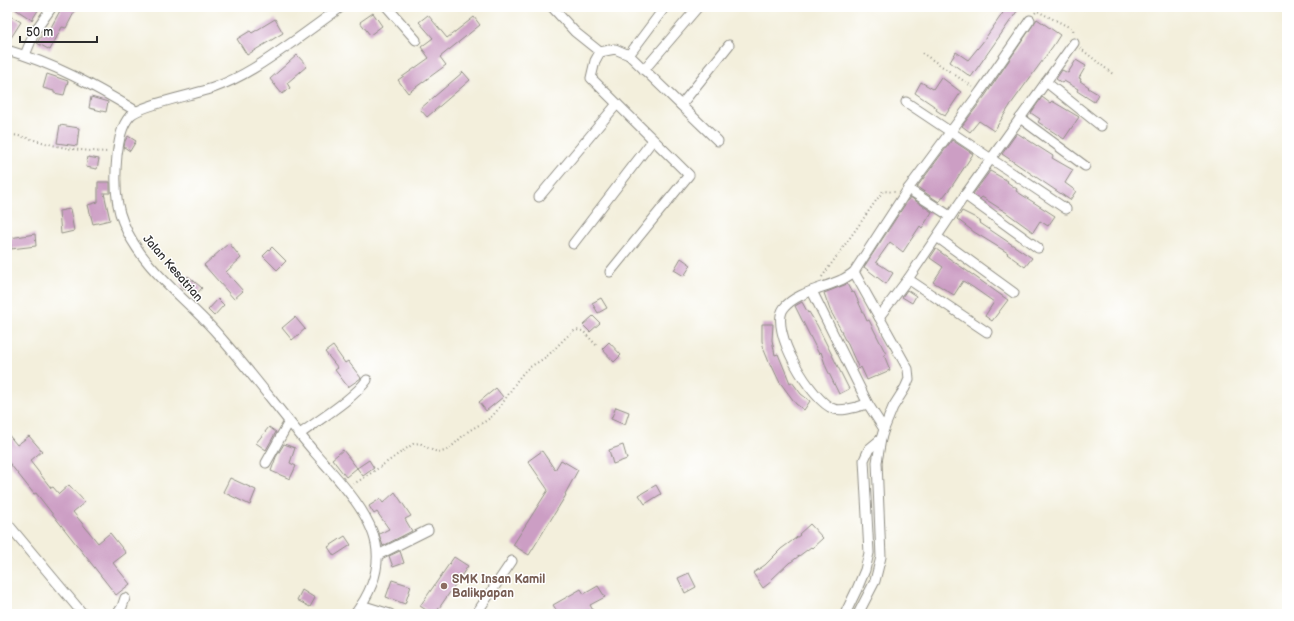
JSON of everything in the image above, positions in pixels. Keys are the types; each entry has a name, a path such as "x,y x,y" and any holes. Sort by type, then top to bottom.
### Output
{"street":[{"path":"25,55 35,31 52,7"},
{"path":"7,50 25,55 68,73 101,90 136,111 212,88 232,80 264,62 341,7"},
{"path":"387,7 416,40"},
{"path":"552,7 575,32 600,52"},
{"path":"629,55 665,7"},
{"path":"644,70 698,7"},
{"path":"868,404 842,410 834,409 824,403 815,394 790,356 782,333 782,310 788,303 798,297 842,280 854,272 907,191 980,92 1030,20"},
{"path":"879,317 908,279 950,216 1074,43"},
{"path":"681,105 729,45"},
{"path":"610,272 689,175 591,78 595,61 600,52 615,49 629,55 718,141"},
{"path":"1046,82 1101,126"},
{"path":"906,102 1066,209"},
{"path":"539,197 617,104"},
{"name":"Jalan Kesatrian","path":"136,111 132,114 123,127 119,141 116,170 117,196 122,221 129,235 144,257 174,291 212,328 243,363 289,422 346,488 367,520 376,541 378,555 377,567 371,586 355,614"},
{"path":"1020,118 1085,166"},
{"path":"573,244 653,140"},
{"path":"907,191 950,216"},
{"path":"965,195 1038,248"},
{"path":"937,237 1014,293"},
{"path":"854,272 908,369 908,378 905,388 893,407 881,439 877,462 881,557 875,581 858,614"},
{"path":"908,279 987,332"},
{"path":"812,291 868,404 884,429"},
{"path":"300,434 348,398 367,380"},
{"path":"266,463 289,422"},
{"path":"844,614 858,589 869,553 864,460 869,449 881,439"},
{"path":"7,523 83,614"},
{"path":"378,555 428,530"},
{"path":"476,614 512,561"},
{"path":"117,614 122,607 125,598"},
{"path":"361,605 390,614"}],"path":[{"path":"1030,20 1037,10 1073,29 1074,43 1114,75"},
{"path":"922,53 980,92"},
{"path":"7,134 23,136 72,149 118,152"},
{"path":"812,291 883,192 907,191"},
{"path":"346,488 364,478 413,444 420,443 430,450 438,452 444,452 449,449 466,433 488,420 503,403 526,370 547,356 576,330 583,331 598,347"}],"building":[{"path":"12,7 40,7 32,20"},
{"path":"62,7 77,7 66,28 62,27 50,50 37,43 45,29 49,31"},
{"path":"1007,7 1020,7 971,77 950,62 956,52 968,60 982,43"},
{"path":"373,13 382,26 370,35 360,22"},
{"path":"7,14 21,22 7,44"},
{"path":"428,15 447,38 474,17 480,25 440,57 446,65 408,93 398,80 429,58 421,47 433,38 419,22"},
{"path":"275,19 283,33 247,55 237,39 250,31 252,33"},
{"path":"1037,19 1060,35 1011,104 994,131 979,121 970,132 962,126 985,96"},
{"path":"297,55 307,66 287,83 290,88 282,94 270,79"},
{"path":"1076,60 1086,66 1079,78 1081,79 1080,81 1098,94 1094,102 1077,91 1078,89 1064,81 1062,83 1056,79 1062,70 1068,73"},
{"path":"463,72 470,80 427,117 420,109"},
{"path":"47,74 68,81 64,95 54,93 54,91 43,88"},
{"path":"941,77 961,92 945,116 936,110 937,108 915,93 921,82 933,89"},
{"path":"91,97 108,102 106,112 89,108"},
{"path":"1042,97 1050,103 1052,101 1079,117 1064,139 1038,122 1040,119 1031,113"},
{"path":"60,125 79,128 77,146 57,143"},
{"path":"1017,133 1053,156 1052,158 1073,170 1065,183 1076,191 1070,200 1002,154"},
{"path":"128,136 136,141 130,151 124,147"},
{"path":"952,140 973,154 952,186 939,202 917,187"},
{"path":"88,157 99,159 97,169 86,167"},
{"path":"990,171 1008,181 1007,182 1017,189 1016,191 1055,216 1048,226 1040,221 1033,232 982,197 980,199 973,194"},
{"path":"98,182 110,182 110,193 104,193 110,220 93,224 88,205 98,202"},
{"path":"910,197 932,212 922,228 920,226 903,252 890,242 876,262 893,273 886,284 864,267"},
{"path":"70,209 74,231 61,234 59,211"},
{"path":"962,211 974,217 981,222 980,223 1032,258 1025,267 1007,254 1008,253 974,232 957,219"},
{"path":"35,234 36,246 11,249 10,238"},
{"path":"229,243 241,258 226,272 243,291 234,299 204,265"},
{"path":"272,247 286,261 277,270 263,256"},
{"path":"936,249 1008,300 992,321 985,316 994,302 974,288 963,281 954,295 933,282 943,267 930,258"},
{"path":"681,258 691,265 684,276 674,270"},
{"path":"188,276 202,288 195,296 180,285"},
{"path":"847,284 852,293 854,292 867,321 869,320 886,354 884,355 890,370 867,380 861,367 859,369 830,310 824,293"},
{"path":"907,290 916,296 912,303 902,297"},
{"path":"601,298 607,308 598,313 592,303"},
{"path":"218,299 224,305 214,316 208,310"},
{"path":"802,302 817,325 849,389 839,394 826,367 821,352 819,354 795,306"},
{"path":"593,316 600,323 590,332 583,325"},
{"path":"295,317 305,329 292,340 282,328"},
{"path":"762,324 773,324 772,340 775,355 778,354 790,383 792,382 801,394 810,401 804,410 796,404 779,381 772,366 771,367 762,341"},
{"path":"609,342 621,355 614,362 602,349"},
{"path":"333,346 345,363 348,361 361,378 348,387 335,370 338,368 325,352"},
{"path":"496,388 503,397 486,411 479,402"},
{"path":"616,407 629,412 625,425 611,419"},
{"path":"269,427 276,432 266,450 256,443"},
{"path":"7,433 17,445 29,436 42,451 30,461 51,488 53,487 59,494 69,485 85,502 73,512 98,543 110,533 126,553 113,563 130,584 116,595 36,493 34,494 7,460"},
{"path":"284,444 295,448 290,463 296,466 290,479 271,471 276,457"},
{"path":"623,445 627,459 613,464 609,450"},
{"path":"343,450 357,468 346,477 332,459"},
{"path":"542,451 555,470 561,460 578,470 565,494 566,495 529,555 513,545 548,490 528,461"},
{"path":"369,460 374,468 363,476 357,468"},
{"path":"230,478 256,490 250,505 223,492"},
{"path":"656,485 661,494 645,504 639,495"},
{"path":"395,492 411,516 405,519 412,531 383,546 379,534 389,529 377,512 374,514 369,506 380,499 383,503"},
{"path":"810,524 823,538 812,548 811,547 790,562 771,580 772,581 763,588 753,573 765,565 781,549 800,535 799,534"},
{"path":"345,536 351,545 334,556 328,547"},
{"path":"400,551 404,563 393,567 389,556"},
{"name":"SMK Insan Kamil Balikpapan","path":"454,557 468,566 435,614 432,614 420,606"},
{"path":"689,573 696,587 685,593 678,578"},
{"path":"392,580 411,586 405,604 386,597"},
{"path":"598,586 605,597 590,605 595,614 559,614 553,605 581,589 584,594"},
{"path":"302,590 315,598 310,607 297,600"}],"place":[{"name":"SMK Insan Kamil Balikpapan","path":"444,586"}]}
